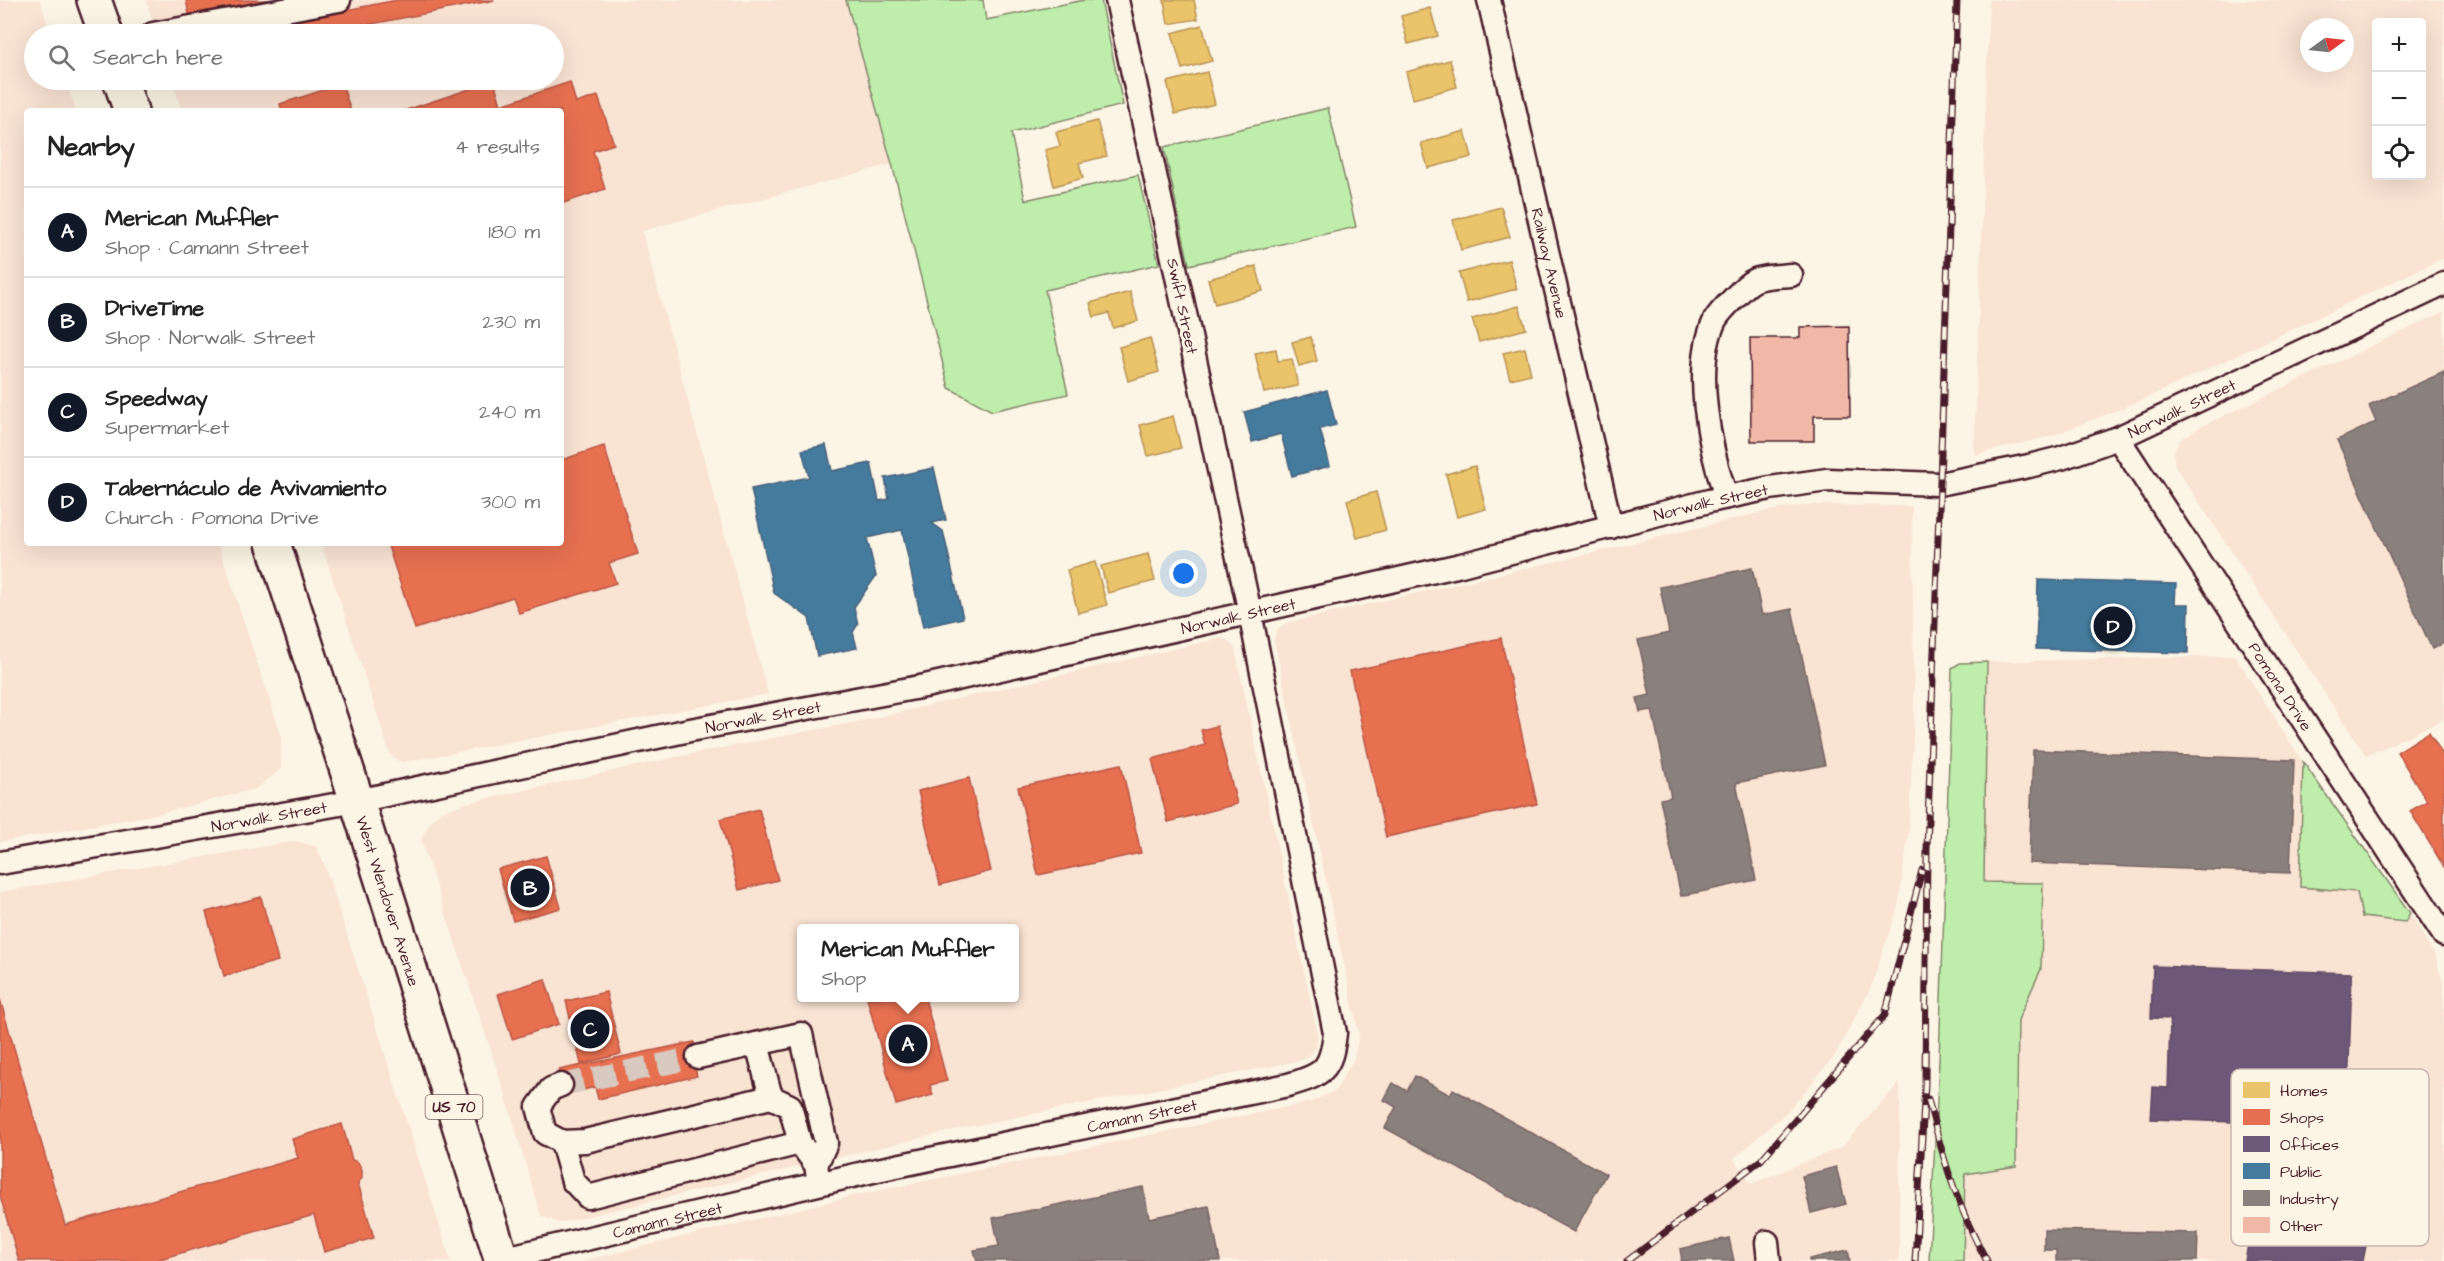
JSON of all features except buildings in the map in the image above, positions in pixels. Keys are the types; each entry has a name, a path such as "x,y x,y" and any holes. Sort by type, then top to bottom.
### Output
{"highway":[{"path":"94,0 102,24"},
{"path":"124,90 130,108"},
{"name":"West Wendover Avenue","path":"274,546 502,1260"}],"street":[{"path":"208,24 339,0"},
{"name":"Swift Street","path":"1117,0 1250,613"},
{"name":"Railway Avenue","path":"1489,0 1611,527"},
{"path":"1726,497 1715,465 1710,440 1704,369 1708,344 1716,319 1745,287 1758,279 1791,275"},
{"name":"Norwalk Street","path":"0,863 357,801 690,730 925,686 1461,565 1726,497 1827,480 1939,484 2061,458 2118,438 2444,284"},
{"name":"Pomona Drive","path":"2118,438 2444,935"},
{"name":"Camann Street","path":"502,1260 817,1174 1288,1085 1312,1078 1322,1072 1330,1058 1335,1033 1250,613"},
{"path":"698,1057 801,1034 826,1143 817,1174"},
{"path":"757,1044 771,1097"},
{"path":"561,1085 551,1089 538,1107 545,1133 562,1142 585,1141 771,1097 790,1106 800,1143 817,1174"},
{"path":"562,1142 573,1181 588,1197 800,1143"}],"shaded area":[{"path":"0,0 40,0 48,24 24,24 24,90 69,90 75,108 24,108 24,546 219,546 281,735 281,769 255,789 157,814 0,842"},
{"path":"146,0 846,0 892,164 642,231 768,694 404,762 396,760 390,754 322,546 564,546 564,108 181,108 175,90 564,90 564,24 154,24"},
{"path":"1989,0 2444,0 2444,258 2140,401 2051,436 1974,455"},
{"path":"2444,312 2444,719 2366,756 2175,466 2173,452 2181,439 2202,426"},
{"path":"1805,505 1912,506 1914,715 1909,830 1898,907 1870,989 1834,1057 1790,1109 1734,1159 1751,1184 1842,1147 1900,1082 1899,1261 582,1261 857,1195 1311,1102 1335,1091 1354,1059 1359,1034 1274,640 1277,629 1286,623 1767,511"},
{"path":"1221,638 1229,641 1235,649 1318,1036 1315,1049 1308,1057 1298,1061 967,1127 559,1223 541,1216 503,1087 421,840 429,824 440,812 463,804 676,757 866,720"},
{"path":"2235,656 2303,762 2300,887 2357,892 2404,922 2410,913 2435,956 2444,985 2444,1261 1963,1261 1964,1174 2016,1166 2018,1020 2041,969 2043,883 1984,882 1987,662"},
{"path":"296,841 316,847 325,866 451,1261 0,1261 0,892"}],"green space":[{"path":"846,0 983,0 986,20 1084,0 1101,0 1123,105 1011,133 1025,200 1138,175 1159,264 1045,290 1068,394 992,411 949,388 892,164"},
{"path":"1328,108 1356,227 1189,265 1164,147"},
{"path":"1987,662 1984,882 2043,883 2041,969 2018,1020 2016,1166 1965,1174 1963,1261 1929,1261 1939,1061 1952,668 1960,663"},
{"path":"2303,762 2410,913 2405,922 2362,917 2357,892 2300,887"}],"tunnel":[{"path":"561,1085 698,1057"}],"railway":[{"path":"1915,1261 1925,1084 1927,849 1957,0"},
{"path":"1627,1261 1761,1160 1885,1015 1922,870"},
{"path":"1928,1099 1952,1182 1987,1261"}],"place":[{"name":"Tabernáculo de Avivamiento","path":"2113,626"},
{"name":"DriveTime","path":"530,888"},
{"name":"Speedway","path":"590,1029"},
{"name":"Merican Muffler","path":"908,1044"}]}
